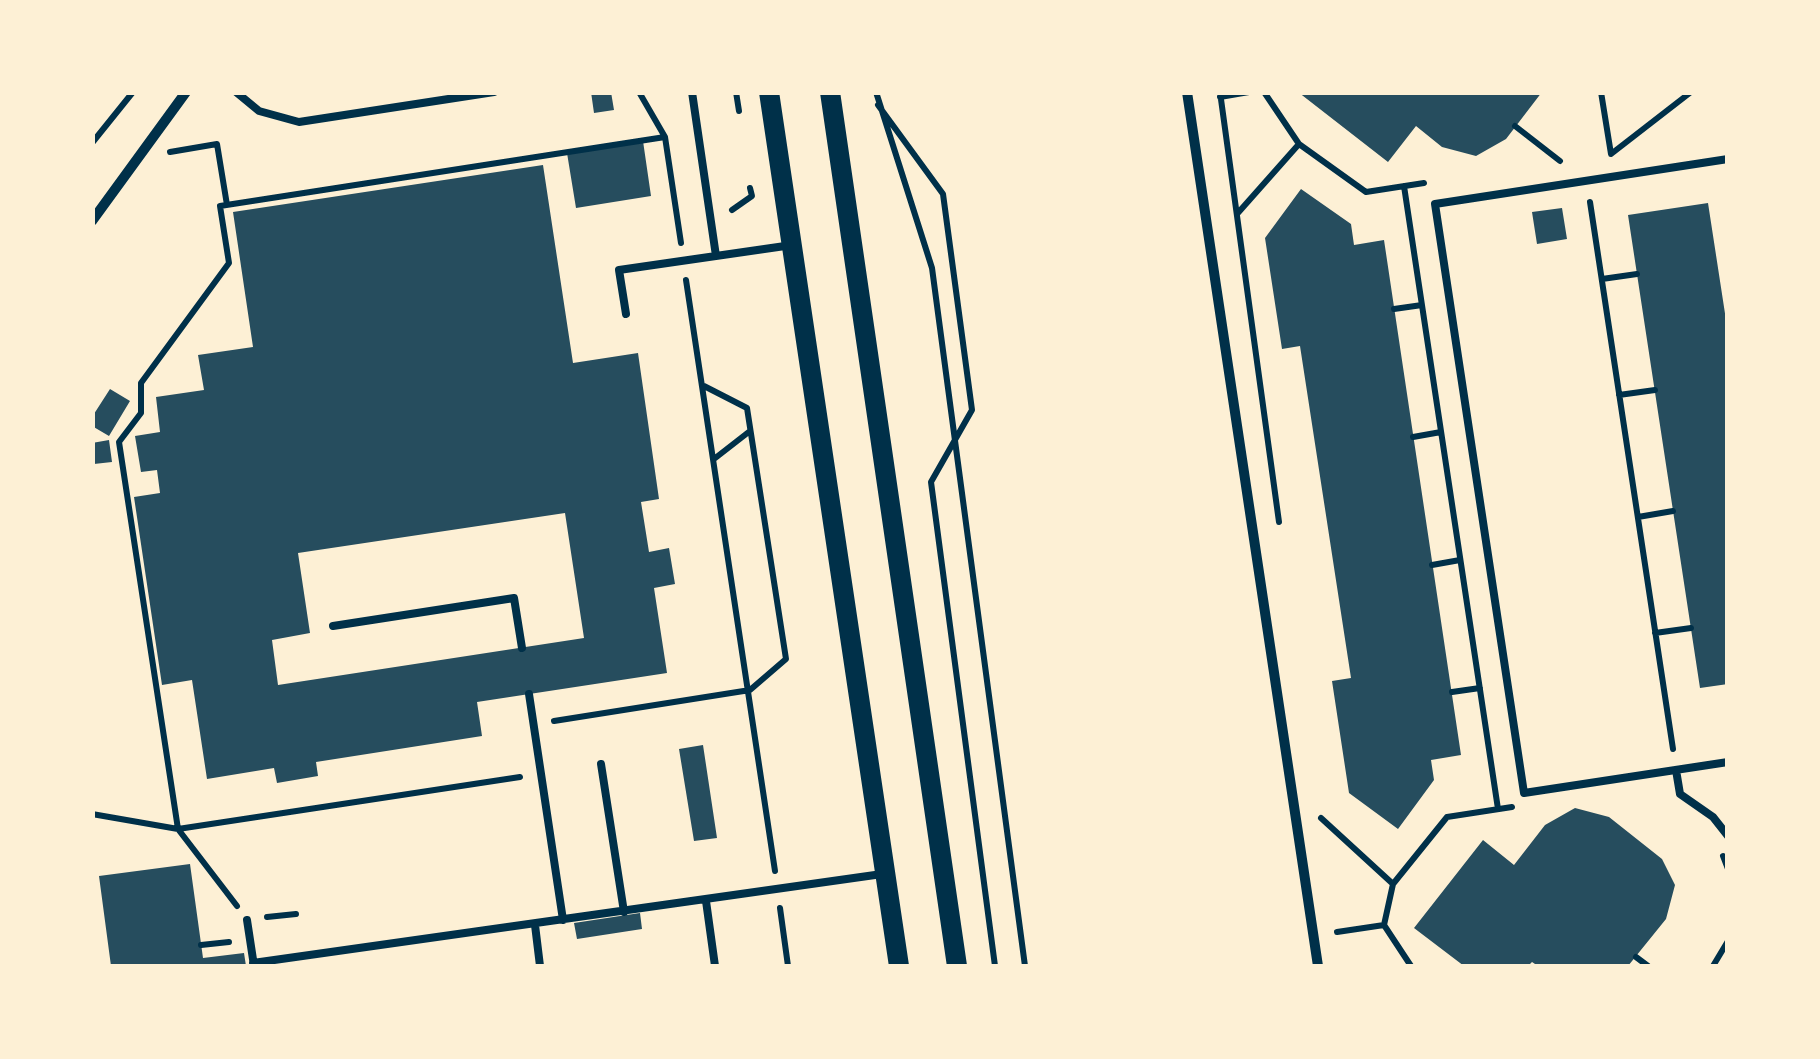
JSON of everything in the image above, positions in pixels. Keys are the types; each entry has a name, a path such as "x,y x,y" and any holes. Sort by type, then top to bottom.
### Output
{"main road":[{"path":"769,92 899,966"},
{"path":"830,92 957,966"}],"street":[{"path":"92,221 186,92"},
{"path":"1187,92 1318,966"}],"lane":[{"path":"236,92 258,111 299,122 494,92"},
{"path":"692,92 716,256"},
{"path":"1728,159 1435,204 1524,793 1728,762"},
{"path":"626,314 619,270 792,246"},
{"path":"333,626 514,598 522,648"},
{"path":"529,694 564,920"},
{"path":"601,764 624,912"},
{"path":"1676,770 1680,794 1714,817 1728,836"},
{"path":"247,920 253,965 885,874"},
{"path":"706,901 715,966"},
{"path":"535,924 540,966"}],"path":[{"path":"92,144 133,92"},
{"path":"639,92 664,137 750,690 788,966"},
{"path":"876,92 932,268 1025,966"},
{"path":"1248,92 1220,95 1280,526"},
{"path":"1264,92 1298,144 1366,192 1404,186 1498,809"},
{"path":"1602,92 1611,154 1691,92"},
{"path":"878,106 943,194 972,410 931,482 995,966"},
{"path":"1515,126 1561,162"},
{"path":"247,920 178,829 119,442 141,413 141,384 229,263 220,206 664,137"},
{"path":"166,152 217,144 227,205"},
{"path":"1236,214 1298,144"},
{"path":"1587,181 1676,770"},
{"path":"1602,279 1637,274"},
{"path":"1394,309 1422,305"},
{"path":"533,724 750,690 786,658 747,408 703,386"},
{"path":"1620,395 1655,390"},
{"path":"714,459 751,431"},
{"path":"1413,437 1441,432"},
{"path":"1638,516 1673,511"},
{"path":"1432,565 1460,560"},
{"path":"1655,633 1690,628"},
{"path":"1452,692 1480,688"},
{"path":"92,814 178,829 541,774"},
{"path":"1318,799 1320,818 1393,884"},
{"path":"1411,966 1384,925 1393,884 1447,817"},
{"path":"1338,932 1384,925"},
{"path":"201,945 225,942"},
{"path":"1712,966 1728,942"},
{"path":"1636,957 1648,966"}],"building":[{"path":"591,92 611,92 614,110 594,113"},
{"path":"1298,92 1542,92 1506,139 1476,156 1442,147 1416,126 1388,162"},
{"path":"643,141 651,196 576,208 567,153"},
{"path":"543,165 573,363 638,353 659,499 641,502 649,552 669,548 675,584 654,588 667,673 477,702 482,736 316,762 318,776 277,783 274,768 207,779 192,680 162,685 134,497 160,493 157,470 141,472 135,436 160,432 156,397 204,390 198,355 253,347 233,212","holes":["565,513 584,638 278,685 272,640 310,633 298,553"]},
{"path":"1301,189 1351,224 1354,245 1384,240 1461,755 1431,760 1434,780 1398,829 1349,793 1332,681 1351,678 1300,346 1282,349 1265,238"},
{"path":"1708,203 1728,333 1728,684 1700,688 1628,215"},
{"path":"1562,208 1567,239 1537,244 1532,212"},
{"path":"110,389 130,401 109,436 92,426 92,417"},
{"path":"109,440 112,462 94,464 92,443"},
{"path":"703,745 717,838 694,841 679,749"},
{"path":"1575,808 1609,817 1662,859 1675,885 1666,919 1628,966 1538,966 1532,962 1528,966 1464,966 1414,928 1483,840 1514,865 1545,825"},
{"path":"190,864 203,958 244,953 246,966 111,966 99,876"},
{"path":"640,913 642,929 577,939 574,923"}]}
